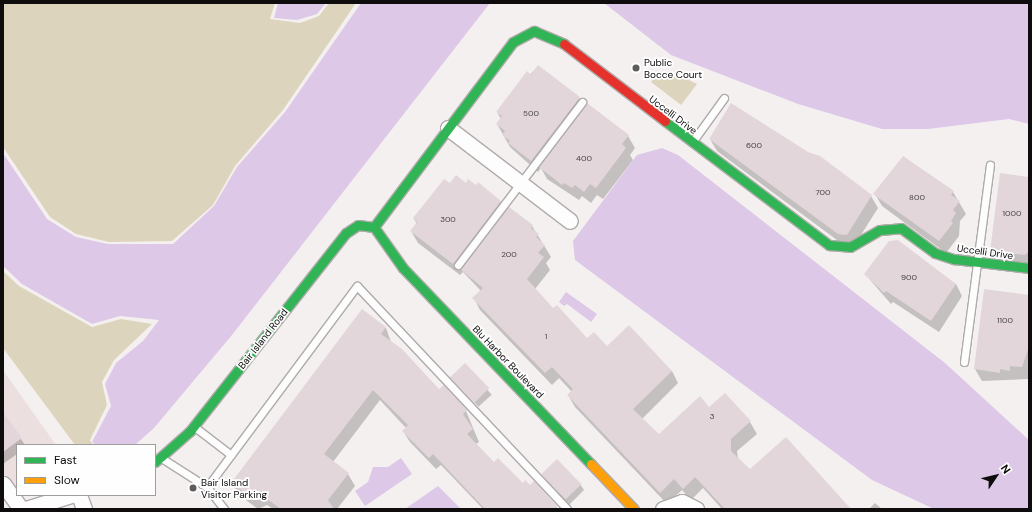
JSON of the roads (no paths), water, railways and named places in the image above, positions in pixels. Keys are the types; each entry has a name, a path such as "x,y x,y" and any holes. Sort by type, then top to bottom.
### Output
{"street":[{"name":"Uccelli Drive","path":"374,226 514,42 534,31 557,39 691,142 829,245 850,248 880,230 901,228 935,253 977,262 1029,268"},
{"path":"448,128 570,221"},
{"name":"Bair Island Road","path":"158,460 194,426 346,233 358,225 374,226"},
{"name":"Blu Harbor Boulevard","path":"374,226 403,268 634,509"},
{"path":"3,484 21,509"},
{"path":"26,509 68,496"},
{"path":"79,496 84,509"},
{"path":"663,509 682,502 696,509"}],"lane":[{"path":"691,142 724,98"},
{"path":"458,265 582,102"},
{"path":"964,362 990,165"},
{"path":"207,487 357,286 568,509"},
{"path":"194,426 231,454"},
{"path":"158,460 207,487 224,509"}],"place":[{"name":"Public Bocce Court","path":"636,68"},
{"name":"Bair Island Visitor Parking","path":"193,488"}]}
